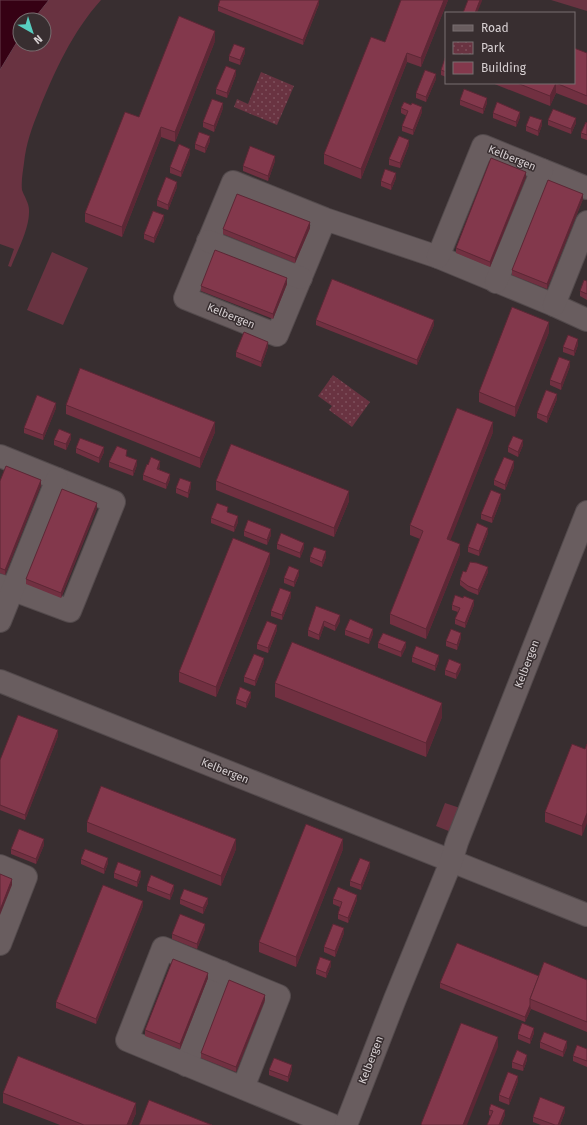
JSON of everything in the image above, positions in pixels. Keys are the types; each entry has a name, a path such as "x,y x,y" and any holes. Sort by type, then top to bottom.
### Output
{"street":[{"name":"Kelbergen","path":"438,258 483,146 587,188"},
{"name":"Kelbergen","path":"496,282 542,170"},
{"name":"Kelbergen","path":"325,219 277,335 185,298 233,182 325,219 438,258 587,320"},
{"path":"554,305 587,222"},
{"path":"208,241 301,278"},
{"path":"0,456 114,502 70,611 6,587"},
{"path":"0,621 6,587 56,479"},
{"name":"Kelbergen","path":"346,1125 395,998 451,862 457,842 587,512"},
{"name":"Kelbergen","path":"0,681 587,915"},
{"path":"0,866 26,877 1,937"},
{"path":"243,1088 280,996 163,948 126,1040 332,1125"},
{"path":"186,1064 222,972"}],"green space":[{"path":"49,0 101,0 73,38 65,52 36,116 28,142 22,176 22,190 29,207 29,217 23,239 11,267 8,266 14,249 0,244 0,70 12,50 12,52 52,52 52,12 39,12"},
{"path":"551,0 587,0 587,11"},
{"path":"261,72 294,86 277,125 234,107 237,99 248,104"},
{"path":"52,252 88,268 63,325 27,310"},
{"path":"333,375 370,402 352,427 329,410 332,406 318,396"},
{"path":"445,803 460,808 451,832 436,826"}],"shaded area":[{"path":"0,0 49,0 39,12 12,12 12,50 0,70"}],"building":[{"path":"220,0 319,0 303,40 218,6"},
{"path":"401,0 444,0 421,58 407,53 361,169 324,154 371,37 385,42"},
{"path":"468,0 480,0 475,12 463,12"},
{"path":"179,16 215,31 175,132 161,127 122,227 85,213 125,112 139,117"},
{"path":"234,44 245,48 240,60 229,56"},
{"path":"575,48 587,53 587,96 558,84 575,84"},
{"path":"445,58 445,72 441,70"},
{"path":"226,66 236,70 227,93 216,89"},
{"path":"425,70 436,74 426,97 416,93"},
{"path":"520,84 556,84 550,96"},
{"path":"464,89 487,98 483,109 460,100"},
{"path":"212,99 223,103 214,126 203,122"},
{"path":"404,102 422,107 413,130 402,126 408,111 401,108"},
{"path":"497,102 520,112 516,122 493,113"},
{"path":"553,109 576,118 571,129 548,120"},
{"path":"530,116 542,120 538,131 526,126"},
{"path":"586,122 587,123 587,135 581,133"},
{"path":"199,132 210,136 205,148 195,144"},
{"path":"399,136 409,140 400,163 389,159"},
{"path":"179,144 190,149 181,172 170,167"},
{"path":"250,146 275,156 268,176 243,166"},
{"path":"491,158 526,172 490,262 456,248"},
{"path":"385,169 396,173 391,185 381,181"},
{"path":"166,177 177,182 168,205 157,200"},
{"path":"548,180 583,194 547,284 512,270"},
{"path":"237,194 310,222 295,258 223,229"},
{"path":"153,211 164,215 154,238 144,234"},
{"path":"215,250 287,278 273,314 201,286"},
{"path":"332,279 434,320 417,360 316,320"},
{"path":"584,280 587,281 587,294 580,291"},
{"path":"512,307 549,322 515,407 479,392"},
{"path":"244,332 268,342 261,362 236,352"},
{"path":"568,335 578,339 574,351 563,347"},
{"path":"559,357 570,361 561,384 550,380"},
{"path":"80,368 215,422 200,458 66,405"},
{"path":"546,390 557,394 547,417 537,413"},
{"path":"37,395 56,403 43,435 24,428"},
{"path":"457,408 493,422 447,539 460,544 426,629 390,614 423,531 410,525"},
{"path":"59,429 71,434 66,444 54,440"},
{"path":"513,436 523,440 518,452 508,447"},
{"path":"80,438 104,447 99,458 76,448"},
{"path":"231,444 349,491 334,528 216,481"},
{"path":"117,446 127,450 126,456 137,460 133,471 109,462"},
{"path":"151,457 160,461 157,469 170,474 166,484 143,475"},
{"path":"504,457 514,461 505,485 494,480"},
{"path":"6,466 41,480 5,570 0,568 0,481"},
{"path":"180,478 191,482 188,493 176,488"},
{"path":"62,489 97,503 61,593 26,579"},
{"path":"491,490 501,494 492,518 481,514"},
{"path":"217,503 228,507 227,512 238,516 234,527 211,518"},
{"path":"248,520 271,529 267,540 244,531"},
{"path":"477,523 488,528 479,551 468,547"},
{"path":"281,533 304,543 300,553 277,544"},
{"path":"233,538 270,553 216,687 179,672"},
{"path":"314,547 326,551 322,562 310,557"},
{"path":"470,562 488,567 478,590 468,586 460,580 463,571 466,572"},
{"path":"289,566 299,570 294,582 284,578"},
{"path":"280,588 291,592 282,615 271,611"},
{"path":"455,595 463,598 464,596 474,600 465,623 455,619 460,608 452,605"},
{"path":"316,606 340,615 335,626 324,621 319,635 308,630"},
{"path":"350,619 373,629 369,639 345,630"},
{"path":"267,621 277,625 268,648 257,644"},
{"path":"451,629 461,633 457,645 446,641"},
{"path":"383,633 406,642 401,652 378,643"},
{"path":"292,642 442,703 426,743 275,683"},
{"path":"416,646 439,655 435,666 412,657"},
{"path":"254,654 264,658 255,681 244,677"},
{"path":"449,659 461,664 456,674 445,670"},
{"path":"240,687 251,692 246,703 236,699"},
{"path":"18,715 58,730 25,815 0,805 0,760"},
{"path":"572,744 585,749 587,744 587,813 582,826 545,812"},
{"path":"101,786 236,839 221,876 87,822"},
{"path":"306,824 343,839 296,957 259,942"},
{"path":"19,829 44,839 36,859 11,849"},
{"path":"85,849 108,858 104,869 81,859"},
{"path":"360,858 370,862 361,885 350,881"},
{"path":"118,862 141,871 137,882 114,873"},
{"path":"0,874 12,879 0,910"},
{"path":"151,875 174,885 170,895 147,886"},
{"path":"103,885 143,901 96,1019 56,1002"},
{"path":"338,887 357,895 348,918 338,914 342,902 333,899"},
{"path":"184,889 208,898 203,908 180,899"},
{"path":"180,914 205,924 197,944 172,934"},
{"path":"333,924 344,928 335,951 324,947"},
{"path":"457,943 539,976 525,1017 440,983"},
{"path":"320,957 331,961 326,973 316,969"},
{"path":"173,959 208,973 180,1044 145,1030"},
{"path":"544,962 587,980 587,1022 530,999"},
{"path":"229,980 265,995 236,1067 201,1053"},
{"path":"461,1023 498,1037 463,1125 422,1125 421,1124"},
{"path":"522,1023 534,1028 530,1039 518,1034"},
{"path":"544,1032 567,1041 563,1052 540,1042"},
{"path":"577,1045 587,1049 587,1061 573,1056"},
{"path":"517,1050 527,1055 523,1066 512,1062"},
{"path":"18,1056 136,1103 127,1125 84,1125 3,1093"},
{"path":"274,1058 292,1065 288,1077 269,1070"},
{"path":"508,1072 518,1076 509,1099 499,1095"},
{"path":"540,1097 565,1107 558,1125 533,1117"},
{"path":"149,1100 212,1125 139,1125"},
{"path":"491,1104 505,1110 499,1125 487,1125 493,1111 489,1110"}]}
